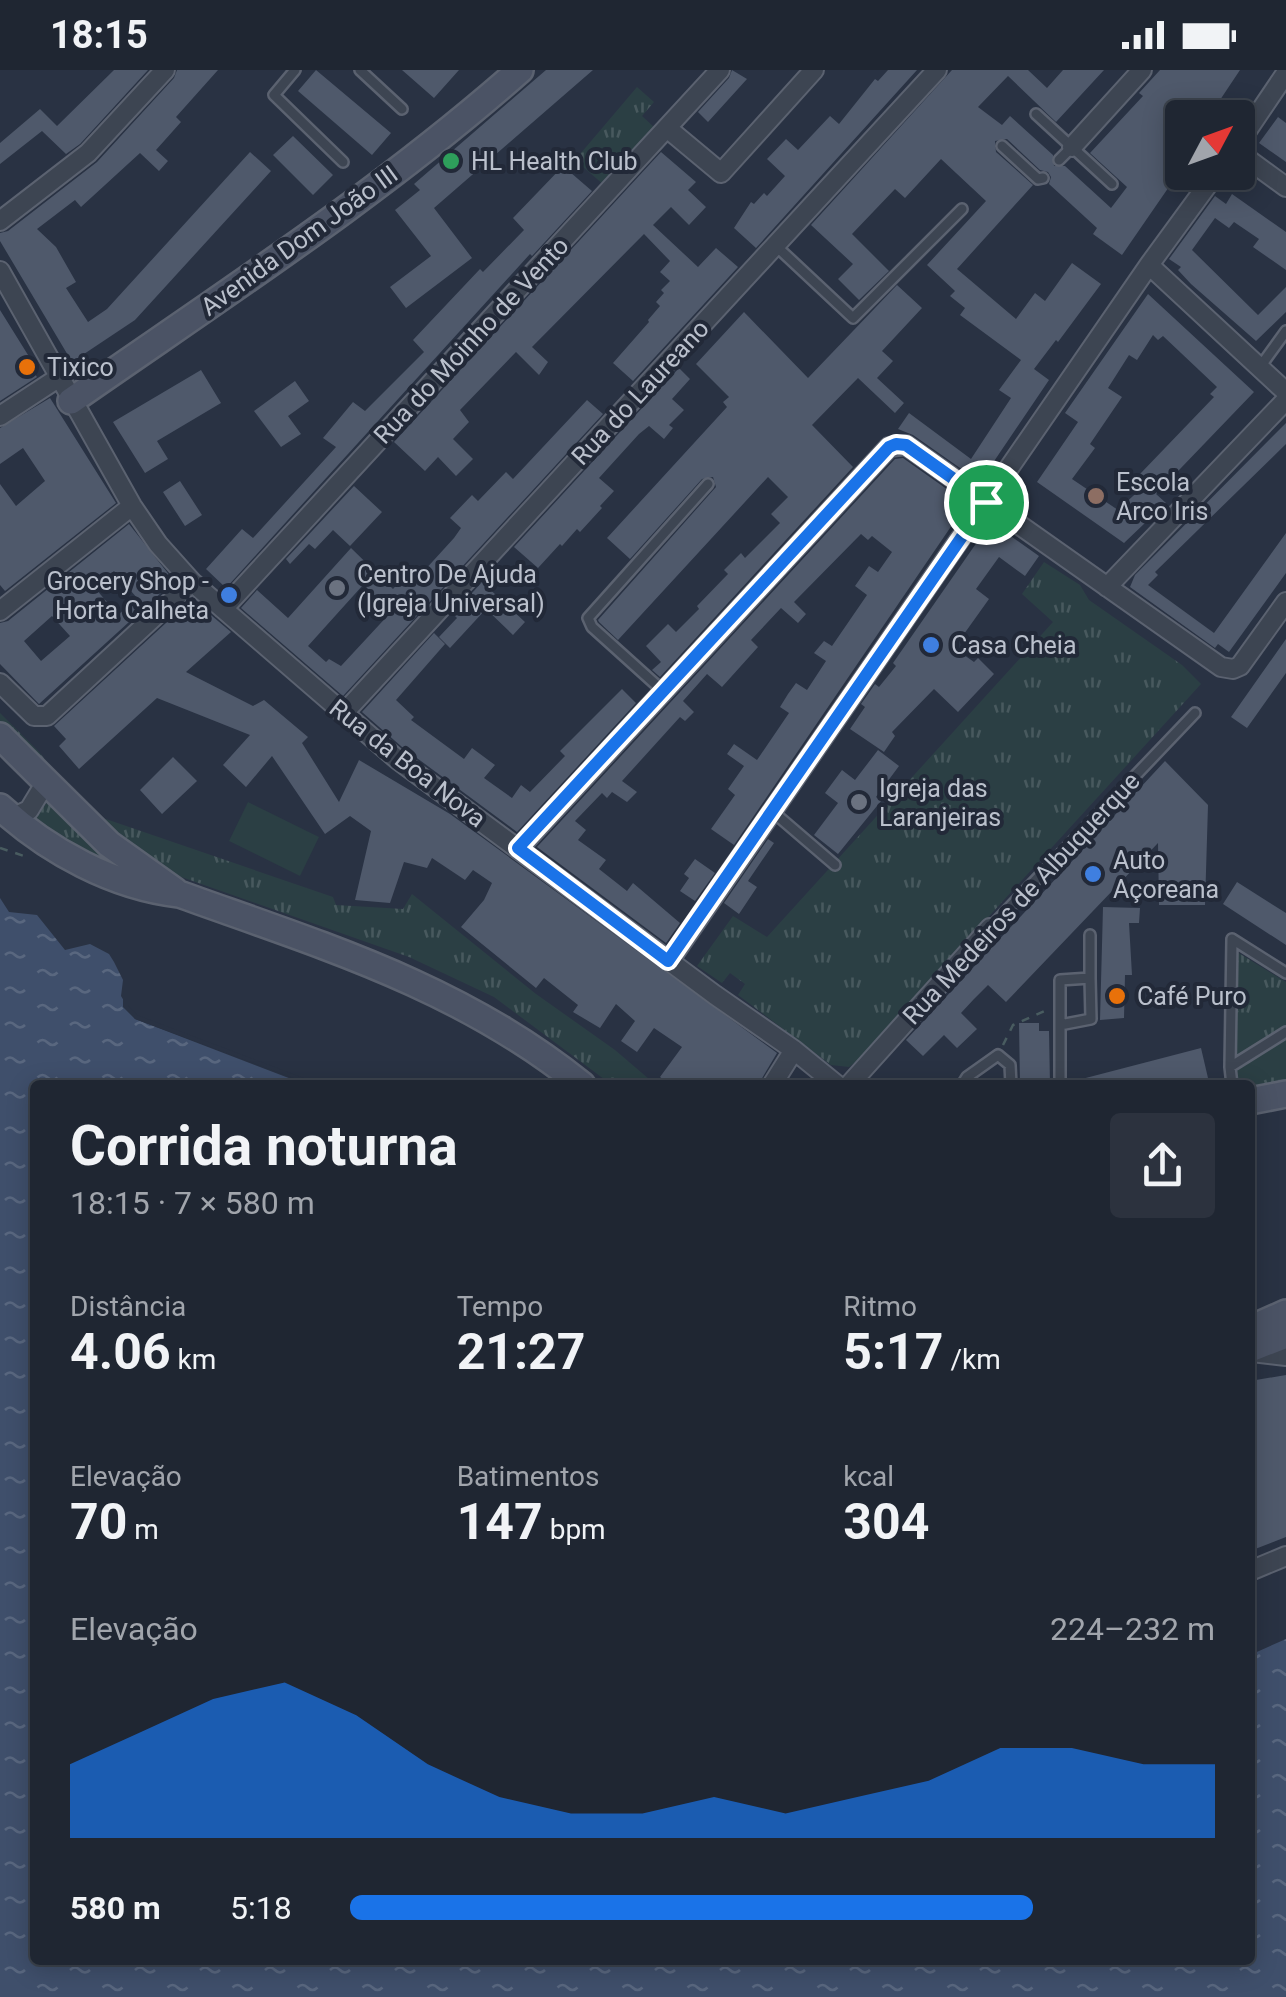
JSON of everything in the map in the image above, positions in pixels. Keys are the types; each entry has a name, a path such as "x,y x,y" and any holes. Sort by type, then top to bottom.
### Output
{"main road":[{"name":"Avenida Dom João III","path":"65,389 352,203 520,70"},
{"path":"0,736 110,844 180,894"},
{"path":"6,812 78,861 112,878 150,891 180,894 380,967 460,1002 514,1034 575,1080"},
{"path":"1255,1100 1286,1094"},
{"path":"1255,1327 1286,1312"},
{"path":"1255,1348 1286,1335"}],"street":[{"path":"0,222 88,153 165,70"},
{"name":"Rua do Moinho de Vento","path":"222,609 720,70"},
{"path":"667,128 721,173 814,70"},
{"name":"Rua do Laureano","path":"343,714 937,70"},
{"path":"1065,154 1142,70"},
{"path":"1255,124 1280,95 1286,73"},
{"path":"1255,164 1286,187"},
{"path":"668,961 1204,190"},
{"path":"1150,265 1286,392"},
{"name":"Rua da Boa Nova","path":"0,271 132,506 158,544 192,582 398,760 830,1080"},
{"path":"0,416 65,389"},
{"path":"1107,587 1286,400"},
{"path":"518,848 889,447 906,445 1221,667 1233,669 1248,656 1286,602"},
{"path":"0,611 132,506"},
{"path":"0,684 34,716 47,716 192,582"},
{"path":"6,812 29,810 46,782"},
{"name":"Rua Medeiros de Albuquerque","path":"853,1080 990,928"},
{"path":"775,1080 794,1050"},
{"path":"1255,1351 1286,1356"},
{"path":"1255,1569 1286,1556"}],"lane":[{"path":"295,70 274,94 343,162"},
{"path":"360,70 402,109"},
{"path":"1036,114 1065,154 1112,184"},
{"path":"1002,146 1038,179 1042,178"},
{"path":"776,246 854,318 962,208"},
{"path":"1260,367 1286,331"},
{"path":"663,691 592,628 588,618 708,484"},
{"name":"Rua Medeiros de Albuquerque","path":"990,928 1196,713"},
{"path":"772,811 835,865"},
{"path":"1060,1025 1091,1019 1090,935"},
{"path":"1231,1080 1232,939 1286,973"},
{"path":"1060,1080 1060,980 1090,978"},
{"path":"1230,1067 1286,1032"},
{"path":"965,1080 998,1056 1010,1065 1011,1080"}],"path":[{"path":"998,1056 1012,1025 1060,1006"}],"green space":[{"path":"637,87 654,102 642,116 655,128 604,185 575,160"},
{"path":"1044,562 1080,585 1089,600 1182,665 1201,684 858,1060 849,1067 831,1065 738,995 745,984 730,973 722,983 697,966 733,916 767,937 1053,622 1022,594"},
{"path":"0,713 100,817 333,897 336,905 403,909 412,894 650,1080 605,1080 494,997 409,957 170,873 124,847 0,727"},
{"path":"248,802 319,837 300,876 229,841"},
{"path":"47,803 107,857 102,864 27,822"},
{"path":"1237,952 1286,982 1286,1080 1255,1087 1255,1080 1238,1080 1235,1058"}],"water":[{"path":"0,898 9,912 37,915 65,950 90,944 109,954 123,980 121,996 135,1019 294,1080 30,1080 30,1965 1255,1965 1255,1653 1286,1639 1286,1997 0,1997"}],"pier":[{"path":"123,980 128,980 128,1005 137,1015 309,1080 299,1080 135,1019 123,1007"}],"building":[{"path":"114,70 148,70 80,144 66,154 42,131 0,164 0,143 40,109 57,126"},
{"path":"177,70 218,70 176,117 181,122 156,150 168,161 159,171 140,153 81,207 75,200 37,229 56,247 76,282 66,288 88,322 107,309 250,152 271,171 135,320 72,362 0,241 0,233 8,231 97,162"},
{"path":"316,70 391,133 372,155 298,91"},
{"path":"402,70 459,70 434,98"},
{"path":"546,70 593,70 434,208 472,258 406,308 390,287 431,256 395,210 420,190 414,184"},
{"path":"732,70 747,79 708,122 698,112"},
{"path":"888,70 917,70 756,248 734,228 751,202 754,204 764,193 767,196 785,176 767,159 786,139 798,150 830,116 839,124 875,79 878,81"},
{"path":"952,70 1028,70 1047,88 1063,70 1104,70 1056,122 1008,76 978,107 1002,125 1010,116 1053,155 1054,166 1065,166 1111,208 1127,187 1090,153 1143,96 1139,93 1160,70 1240,70 1220,100 1165,100 1167,190 1122,255 1093,234 1097,228 1049,184 1048,172 1040,170 1007,139 995,141 996,152 1033,185 957,269 1016,319 1035,293 1045,301 1072,263 1101,284 1034,369 1049,380 980,482 913,435 898,429 909,413 971,459 1011,398 999,390 1021,360 960,315 965,308 950,296 955,291 927,265 986,201 941,159 905,198 895,189 852,234 889,271 859,300 838,279 853,264 811,225"},
{"path":"1278,117 1286,123 1286,162 1259,143"},
{"path":"293,136 333,175 313,195 273,155"},
{"path":"661,152 696,182 688,190 706,207 689,225 671,207 653,225 698,267 716,248 738,267 633,381 613,363 649,322 660,306 656,302 664,293 661,290 670,281 660,272 670,261 644,234 532,347 548,362 539,375 516,352 460,410 469,422 453,439 473,459 456,476 438,457 425,471 394,442"},
{"path":"563,166 592,191 226,588 206,569 242,529 253,538 336,447 323,438 353,402 365,411 424,352 413,340 480,269 483,272 524,230 513,218"},
{"path":"1232,194 1286,232 1286,270 1253,247 1259,239 1234,222 1229,228 1215,218 1192,250 1258,315 1286,287 1286,312 1256,341 1191,284 1178,270 1181,267 1169,259 1215,196 1226,204"},
{"path":"897,285 922,308 882,351 893,361 877,378 904,403 895,413 858,378 812,425 853,467 660,677 652,670 661,662 646,646 668,624 676,632 699,609 697,606 728,574 724,570 741,553 745,558 780,523 771,514 788,497 768,477 618,640 599,622 716,487 713,477 702,479 630,559 607,538 727,407 723,402 729,397 696,364 744,312 808,378"},
{"path":"1148,294 1254,392 1156,494 1166,503 1124,543 1037,482 1078,422 1065,413","holes":["1153,335 1158,340 1163,336 1217,387 1210,394 1214,397 1140,474 1148,482 1118,510 1072,479 1095,448 1090,444 1122,397 1108,388 1129,355 1137,360"]},
{"path":"0,310 38,371 34,373 37,377 0,401"},
{"path":"679,368 690,379 672,399 684,410 669,425 673,428 664,439 649,426 639,434 599,478 614,491 602,508 538,568 514,547"},
{"path":"201,370 221,403 157,441 168,459 145,473 113,422"},
{"path":"295,381 309,401 288,416 301,434 281,447 254,411"},
{"path":"50,398 116,503 5,591 0,585 0,484 16,506 45,481 23,448 0,464 0,428"},
{"path":"587,400 603,414 343,696 241,608 257,590 288,618 351,548 393,589 415,565 423,572 454,538 461,528 450,518 472,495 478,501 506,472 513,479","holes":["363,585 392,611 341,666 329,659 326,662 308,646"]},
{"path":"1286,423 1286,444 1155,572 1158,575 1148,585 1214,633 1286,533 1286,573 1229,652 1218,644 1215,648 1130,587 1135,575"},
{"path":"903,458 965,502 965,506 734,845 711,829 735,795 728,789 744,766 727,754 734,744 757,760 789,713 780,707 788,694 796,683 807,690 826,661 814,653 824,641 832,646 867,595 855,586 869,566 878,572 892,552 872,536 868,540 861,534 794,602 806,614 798,623 781,608 751,640 758,647 722,687 707,674 683,701 694,712 685,721 680,717 622,781 637,792 627,802 612,792 607,798 602,793 575,821 586,830 578,840 606,860 599,869 627,891 633,883 680,923 666,943 537,847 895,459"},
{"path":"180,481 202,515 185,526 163,492"},
{"path":"354,486 382,512 350,546 333,530 315,549 309,544 290,564 286,559"},
{"path":"991,522 1039,556 1025,576 999,557 976,589 989,599 954,648 974,662 978,658 994,674 958,712 934,689 892,732 895,736 884,752 850,729 865,707 861,704 875,684 879,687 896,666 893,663"},
{"path":"129,524 174,581 39,704 0,664 0,623 8,621","holes":["114,571 137,598 118,615 95,588","52,616 70,636 41,661 24,641"]},
{"path":"482,582 525,622 513,635 486,609 450,648 439,637 457,618 453,614"},
{"path":"192,599 231,632 186,672 253,706 264,700 308,737 302,743 339,802 359,760 450,814 777,1053 761,1080 664,1080 660,1077 682,1047 654,1028 637,1052 621,1041 635,1021 616,1004 600,1028 573,1012 578,1005 544,978 536,988 461,927 484,900 492,883 473,870 465,880 432,858 427,868 404,862 390,903 355,900 371,831 350,816 325,834 272,756 246,787 223,765 250,735 157,698 79,769 59,746 66,739 54,726"},
{"path":"434,633 445,644 396,700 414,717 411,720 464,759 472,748 495,765 484,778 512,798 521,785 530,792 565,756 560,751 622,689 636,703 517,832 402,747 362,712"},
{"path":"1286,639 1286,673 1247,728 1231,717"},
{"name":"Igreja das Laranjeiras","path":"878,750 899,766 876,797 881,801 838,854 814,835 838,803 825,793 842,770 855,780"},
{"path":"173,757 197,781 162,814 140,790"},
{"name":"Auto Açoreana","path":"1165,761 1208,805 1205,905 1159,905 1158,843 1006,1002 988,985 974,999 961,1013 977,1029 957,1048 944,1035 923,1056 906,1040"},
{"path":"768,839 774,843 748,881 757,887 739,914 724,903"},
{"path":"695,859 715,873 695,901 680,891 689,878 684,874"},
{"path":"1237,882 1286,913 1286,945 1223,904"},
{"path":"1103,907 1140,908 1139,923 1129,923 1132,975 1125,975 1124,1018 1100,1020"},
{"path":"1019,1023 1039,1023 1039,1031 1049,1031 1050,1080 1020,1080"},
{"path":"1201,1048 1208,1078 1199,1080 1078,1080"},
{"path":"1286,1375 1286,1537 1255,1549 1255,1380"}],"place":[{"name":"HL Health Club","path":"451,161"},
{"name":"Tixico","path":"27,367"},
{"name":"Escola Arco Iris","path":"1096,496"},
{"name":"Centro De Ajuda (Igreja Universal)","path":"337,588"},
{"name":"Grocery Shop - Horta Calheta","path":"229,595"},
{"name":"Casa Cheia","path":"931,645"},
{"name":"Igreja das Laranjeiras","path":"859,802"},
{"name":"Auto Açoreana","path":"1093,874"},
{"name":"Café Puro","path":"1117,996"}],"route":[{"path":"906,445 986,502 668,961 518,848 889,447 906,445"}]}
